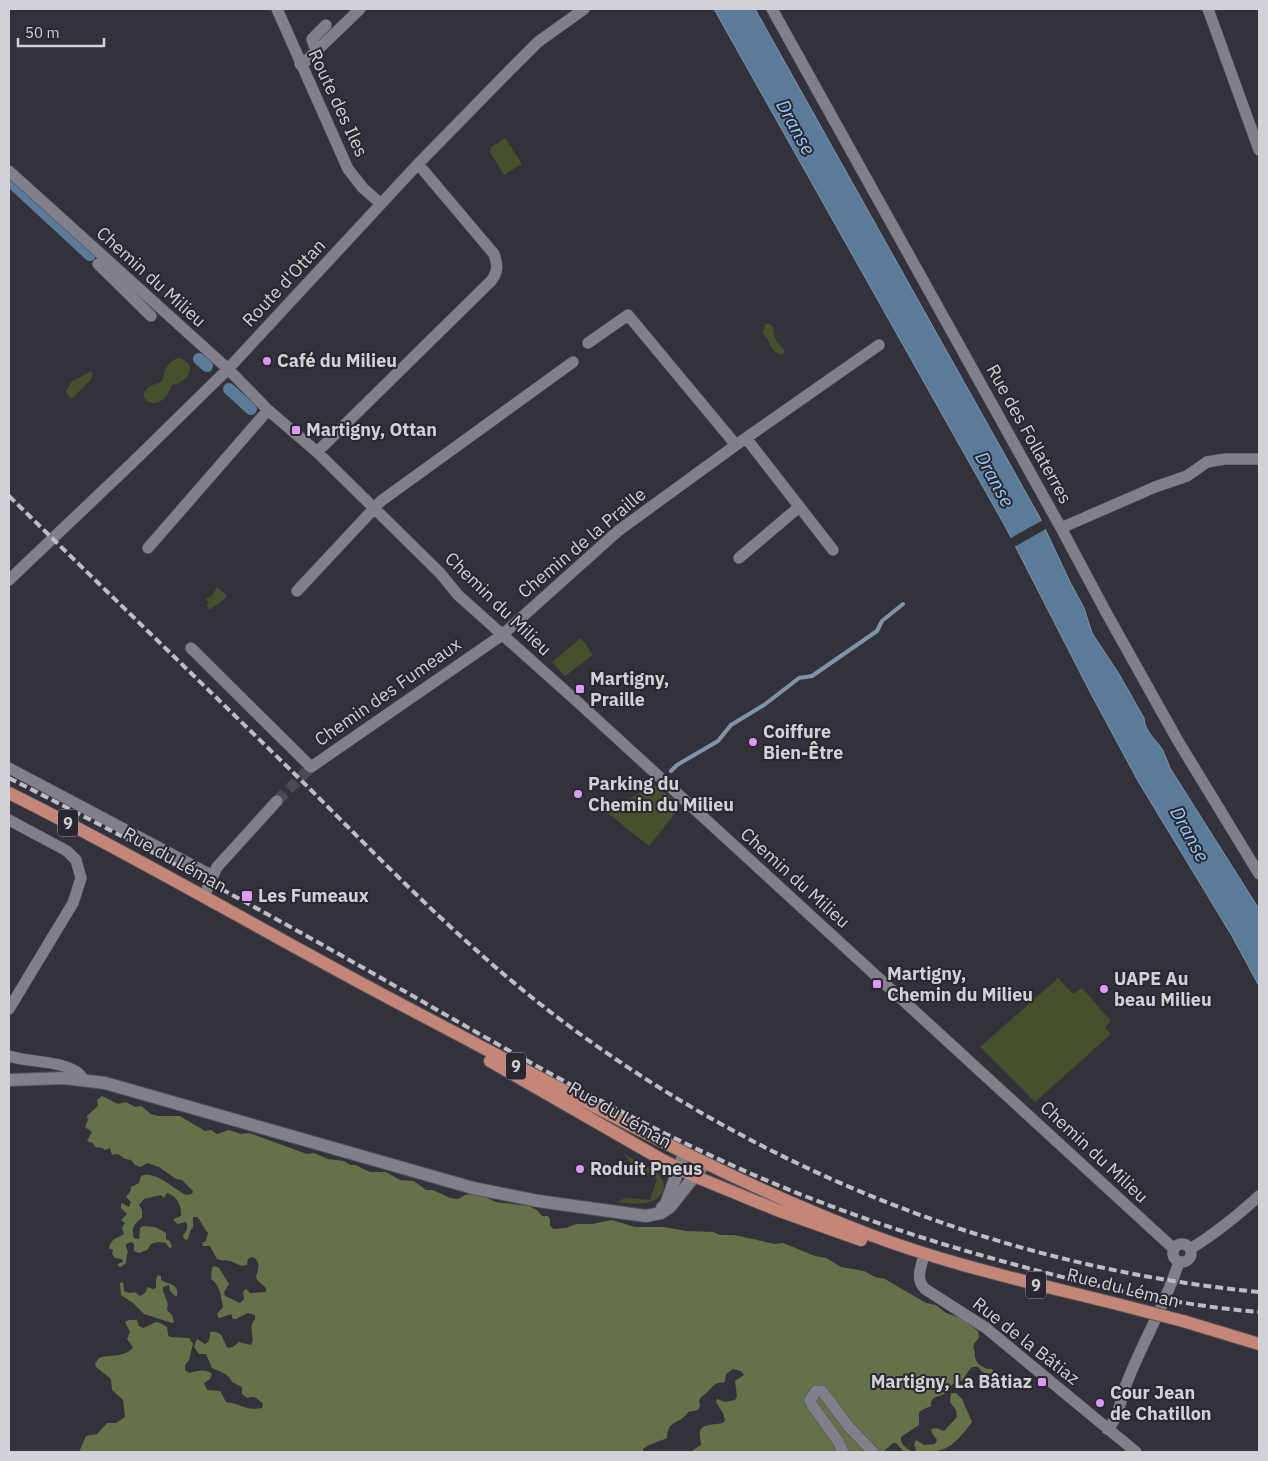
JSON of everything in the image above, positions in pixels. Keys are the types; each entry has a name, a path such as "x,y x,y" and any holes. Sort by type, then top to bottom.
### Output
{"main road":[{"name":"Rue du Léman","path":"9,793 60,818 349,977 684,1154 812,1212 922,1255"},
{"name":"Rue du Léman","path":"349,977 370,993 425,1025 678,1168 777,1210 824,1228 880,1245 1183,1321 1259,1344"}],"street":[{"name":"Route des Iles","path":"277,9 348,169 363,188 381,204"},
{"path":"300,64 306,61 360,9"},
{"name":"Route d'Ottan","path":"9,580 228,370 418,164 538,42 584,9"},
{"name":"Rue des Follaterres","path":"772,9 1061,528 1106,614 1178,741 1259,874"},
{"path":"1208,9 1259,150"},
{"path":"318,49 312,39 326,25"},
{"path":"317,452 495,275 498,265 494,254 418,164"},
{"name":"Chemin du Milieu","path":"9,171 228,370 268,410 317,452 440,573 458,595 581,705 1174,1249"},
{"path":"98,264 151,316"},
{"path":"588,343 628,315 736,446"},
{"name":"Chemin de la Praille","path":"502,635 618,531 879,345"},
{"path":"297,591 381,501 573,362"},
{"path":"148,548 268,410"},
{"path":"746,438 833,550"},
{"path":"1061,528 1155,487 1187,476 1207,462 1226,459 1259,459"},
{"path":"738,558 799,507"},
{"name":"Chemin des Fumeaux","path":"191,648 311,767 502,635"},
{"path":"9,768 213,876"},
{"path":"204,896 217,867 277,801"},
{"path":"9,820 67,851 76,860 81,878 73,903 9,1009"},
{"path":"9,1056 69,1068 78,1072 83,1079"},
{"path":"9,1080 44,1077 83,1079 124,1087 473,1188 545,1202 639,1215 654,1215 666,1210 704,1164"},
{"path":"639,1215 654,1213 664,1207 684,1154"},
{"path":"1190,1249 1233,1220 1259,1196"},
{"path":"1179,1262 1174,1257 1176,1246 1182,1244 1190,1249"},
{"path":"1179,1262 1189,1258 1190,1249"},
{"name":"Rue de la Bâtiaz","path":"922,1255 918,1277 921,1286 986,1328 1136,1452"},
{"path":"1107,1428 1116,1418 1137,1355 1168,1293 1179,1262"},
{"path":"843,1452 838,1441 812,1405 810,1400 816,1391 822,1391 849,1427 873,1452"}],"green space":[{"path":"505,138 522,164 504,175 490,152 491,147"},
{"path":"766,324 770,324 773,327 777,342 785,351 782,355 776,353 763,333"},
{"path":"178,358 188,363 190,372 188,376 179,383 172,385 167,395 161,401 149,402 145,399 145,390 162,382 168,364"},
{"path":"90,372 93,373 90,381 71,399 66,392 71,382"},
{"path":"217,587 227,596 210,610 206,599 213,595"},
{"path":"581,638 593,655 565,676 552,662"},
{"path":"656,785 681,806 649,846 605,811"},
{"path":"1058,978 1073,994 1082,988 1111,1021 1105,1027 1111,1034 1035,1102 980,1047"},
{"path":"102,1096 118,1104 126,1102 135,1107 141,1106 151,1114 158,1116 180,1116 205,1131 211,1130 217,1134 229,1130 241,1134 249,1133 307,1154 314,1153 328,1159 344,1161 370,1172 386,1172 400,1180 414,1181 426,1190 433,1190 450,1198 458,1199 465,1195 476,1193 496,1202 529,1206 537,1210 542,1216 548,1216 550,1226 554,1229 566,1228 576,1224 592,1224 612,1220 635,1227 664,1227 686,1231 713,1232 720,1235 734,1235 775,1244 783,1243 815,1256 826,1258 841,1267 864,1271 875,1277 885,1279 926,1303 936,1305 946,1313 963,1319 978,1331 979,1337 973,1347 977,1362 985,1368 992,1369 994,1372 987,1374 978,1367 972,1367 963,1380 953,1384 944,1394 933,1399 931,1406 919,1413 919,1425 901,1437 901,1442 904,1446 912,1451 915,1451 914,1445 916,1440 924,1445 935,1444 937,1440 931,1429 936,1428 944,1431 957,1417 956,1410 950,1402 951,1393 956,1393 962,1399 972,1422 950,1446 928,1452 904,1452 896,1443 893,1443 883,1452 694,1452 693,1450 701,1445 701,1429 706,1426 723,1423 725,1420 716,1402 717,1399 725,1402 735,1400 737,1396 735,1381 744,1375 741,1371 733,1369 726,1374 723,1383 714,1385 701,1397 698,1410 688,1412 669,1427 667,1438 646,1447 643,1449 643,1452 79,1452 86,1436 97,1434 107,1423 116,1423 125,1417 123,1400 112,1390 111,1379 96,1367 95,1364 99,1358 126,1353 133,1347 127,1339 130,1332 125,1322 129,1320 137,1320 139,1326 143,1328 157,1322 167,1327 170,1337 189,1338 193,1344 185,1370 189,1373 198,1371 210,1372 212,1374 210,1379 204,1383 207,1390 220,1391 226,1402 251,1409 262,1408 263,1403 256,1398 247,1398 242,1394 242,1387 232,1382 223,1373 212,1368 206,1354 199,1354 194,1347 197,1339 205,1344 207,1343 210,1332 220,1334 228,1348 233,1347 239,1342 251,1345 253,1339 252,1326 255,1315 248,1313 236,1319 233,1319 231,1314 218,1317 217,1314 223,1307 222,1299 218,1288 211,1279 212,1268 214,1266 219,1268 229,1284 224,1292 225,1296 240,1303 244,1299 243,1292 246,1289 250,1293 266,1292 266,1288 256,1277 258,1263 255,1259 252,1257 248,1259 247,1265 240,1265 217,1259 210,1246 203,1246 202,1243 206,1241 208,1233 197,1217 193,1217 193,1227 189,1237 187,1240 184,1239 183,1236 187,1229 187,1224 185,1222 178,1224 174,1221 174,1219 181,1216 181,1209 176,1199 167,1193 164,1198 161,1195 144,1199 139,1205 142,1210 142,1218 135,1224 133,1232 134,1238 139,1239 140,1228 143,1226 155,1227 166,1233 166,1239 170,1241 172,1247 169,1248 166,1243 158,1242 151,1244 147,1250 139,1253 134,1251 134,1244 132,1242 126,1244 128,1252 126,1263 121,1267 118,1266 118,1264 123,1262 122,1259 115,1258 112,1254 113,1250 109,1248 110,1244 113,1240 124,1234 122,1228 125,1223 121,1220 127,1214 121,1208 121,1204 129,1207 131,1202 126,1197 131,1187 139,1183 141,1176 147,1175 158,1178 186,1195 192,1194 193,1191 182,1180 176,1179 159,1167 147,1163 141,1167 135,1165 131,1160 125,1159 118,1154 112,1155 110,1148 105,1150 95,1147 93,1143 87,1141 92,1132 85,1127 88,1120 87,1116 98,1106 97,1100"},
{"path":"624,1154 658,1173 664,1188 657,1199 645,1203 618,1202 625,1198 650,1200 657,1179 630,1162"},
{"path":"158,1275 161,1276 161,1280 173,1285 177,1292 177,1296 175,1296 170,1291 169,1285 163,1287 168,1304 167,1310 172,1315 174,1322 172,1323 144,1314 121,1295 120,1283 123,1282 124,1291 135,1292 140,1296 145,1293 148,1287 156,1288"}],"water":[{"name":"Dranse","path":"714,9 755,9 1039,516 1084,608 1092,633 1119,674 1144,718 1148,731 1162,749 1170,768 1259,909 1259,986 1232,936 1138,781 1005,526"}],"pier":[{"path":"1043,520 1046,529 1014,547 1009,539"}],"waterway":[{"path":"9,180 90,255"},
{"path":"199,359 207,366"},
{"path":"229,389 251,409"},
{"path":"671,771 677,765 718,741 731,725 764,705 799,678 812,676 877,631 882,621 903,604"}],"tunnel":[{"path":"277,801 311,767"}],"railway":[{"path":"9,496 403,882 467,942 569,1026 646,1079 727,1127 810,1169 896,1206 984,1237 1074,1261 1166,1280 1259,1292"},
{"path":"9,778 256,908 577,1088 675,1138 763,1179 881,1224 1002,1261 1150,1297 1204,1306 1259,1312"}],"place":[{"name":"Café du Milieu","path":"267,361"},
{"name":"Martigny, Ottan","path":"296,430"},
{"name":"Martigny, Praille","path":"580,689"},
{"name":"Coiffure Bien-Être","path":"753,742"},
{"name":"Parking du Chemin du Milieu","path":"578,794"},
{"name":"Les Fumeaux","path":"247,896"},
{"name":"Martigny, Chemin du Milieu","path":"877,984"},
{"name":"UAPE Au beau Milieu","path":"1104,989"},
{"name":"Roduit Pneus","path":"580,1169"},
{"name":"Martigny, La Bâtiaz","path":"1042,1382"},
{"name":"Cour Jean de Chatillon","path":"1100,1403"}]}
